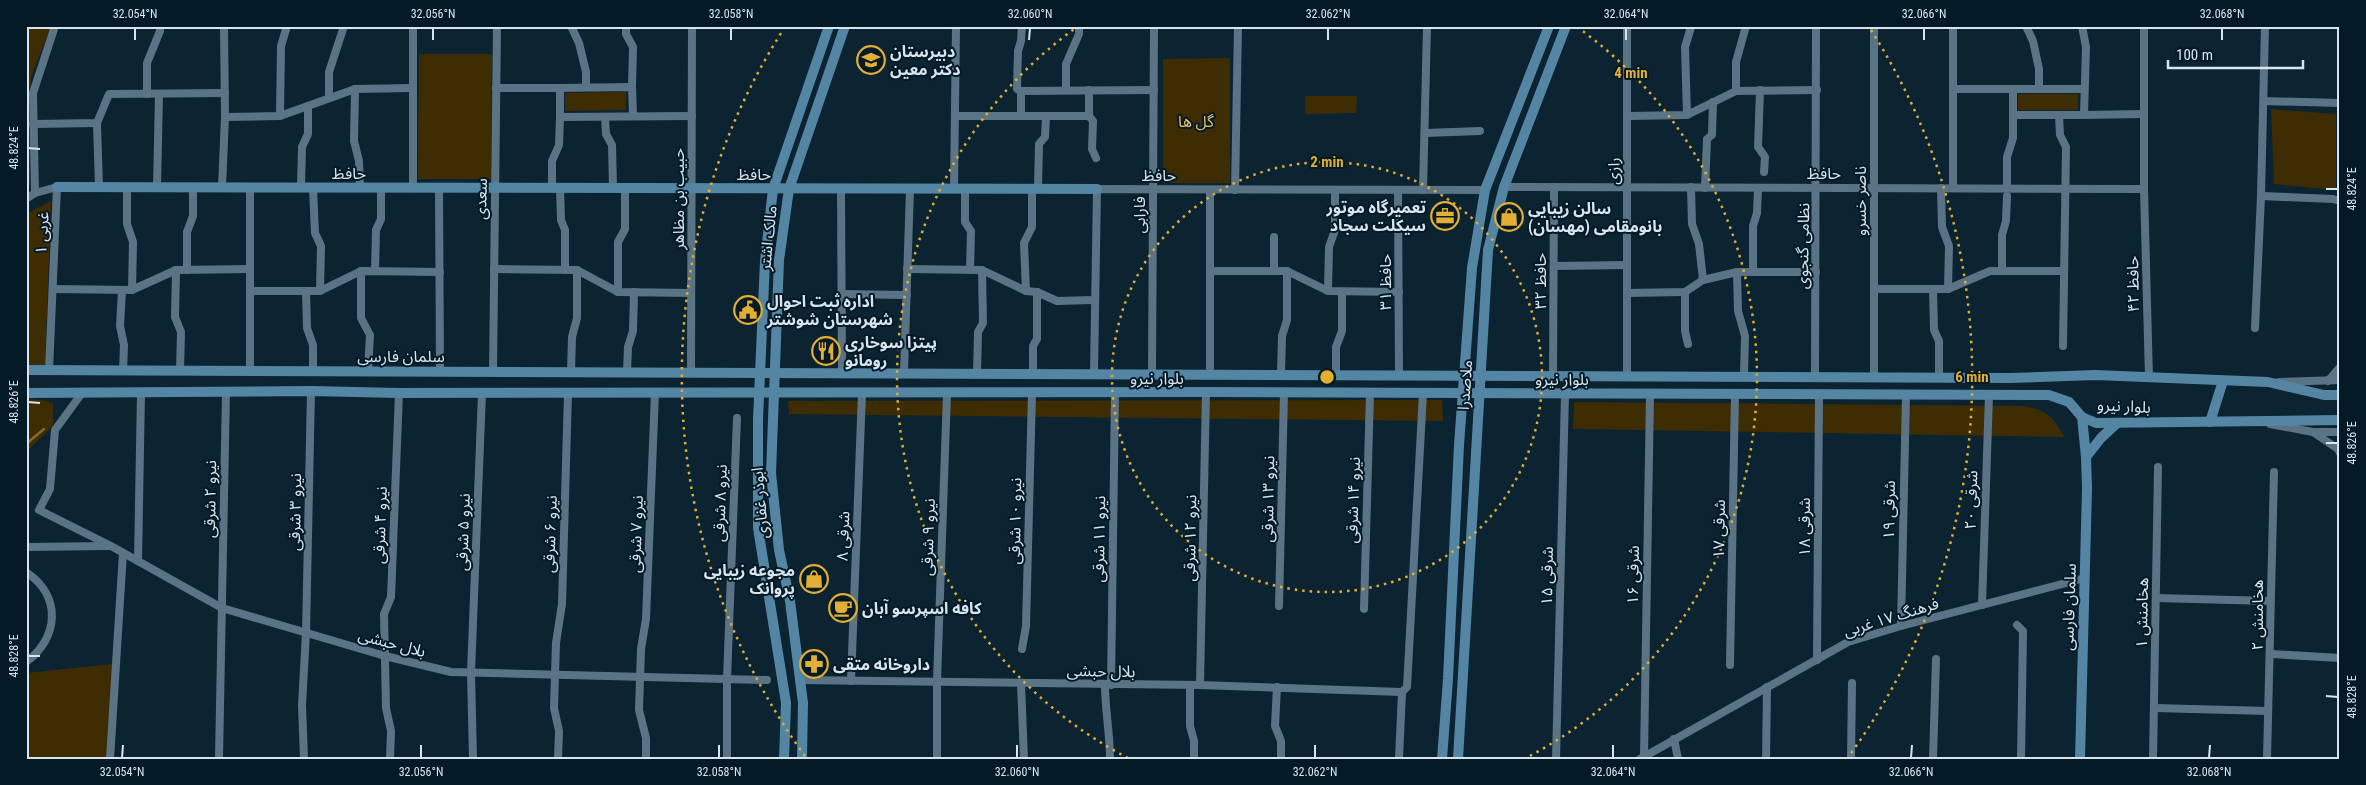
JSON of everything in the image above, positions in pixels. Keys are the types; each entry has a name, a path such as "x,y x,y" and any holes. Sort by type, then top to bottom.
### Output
{"street":[{"path":"34,193 33,93 55,26"},
{"path":"147,94 147,63 160,32 160,26"},
{"path":"222,187 225,117 224,26"},
{"path":"280,116 280,46 287,26"},
{"path":"329,98 328,72 344,26"},
{"path":"413,188 414,26"},
{"name":"سعدی","path":"493,372 496,26"},
{"path":"571,26 579,43 586,72 586,87"},
{"path":"626,26 626,34 633,47 633,116"},
{"name":"حبیب بن مظاهر","path":"691,372 692,26"},
{"name":"مالک اشتر","path":"759,393 765,261 773,189 829,26"},
{"name":"مالک اشتر","path":"775,393 779,260 789,189 845,26"},
{"path":"954,189 956,26"},
{"path":"1022,26 1018,51 1017,89 1021,91 1154,90"},
{"path":"1066,90 1066,64 1079,34 1079,26"},
{"name":"فارابی","path":"1152,374 1154,26"},
{"path":"1235,190 1238,26"},
{"path":"1423,190 1427,26"},
{"name":"ملاصدرا","path":"1442,759 1464,374 1472,268 1485,190 1549,26"},
{"name":"ملاصدرا","path":"1458,759 1488,250 1504,187 1566,26"},
{"name":"رازی","path":"1627,26 1627,375"},
{"path":"1736,91 1736,62 1746,26"},
{"name":"نظامی گنجوی","path":"1815,376 1816,26"},
{"name":"ناصر خسرو","path":"1874,26 1874,376"},
{"path":"1953,26 1953,188"},
{"path":"2026,26 2033,42 2039,70 2039,89"},
{"path":"2082,26 2081,33 2086,46 2084,115"},
{"name":"حافظ ۴۲","path":"2144,26 2144,189 2149,378"},
{"path":"2255,328 2262,196 2265,26"},
{"path":"1687,115 1685,47 1691,27"},
{"path":"496,88 632,87"},
{"path":"225,117 280,116 355,89 413,88"},
{"path":"560,88 559,145 552,161 561,220 565,230 565,270"},
{"path":"355,89 354,141 360,161 360,188"},
{"path":"1953,89 2084,89"},
{"path":"2002,271 2002,235 2006,221 2007,157 2013,138 2013,89"},
{"path":"1089,90 1092,149 1096,158"},
{"path":"1760,90 1758,147 1765,157 1764,172"},
{"path":"1627,116 1687,115 1736,91 1817,90"},
{"path":"1021,91 1021,116"},
{"path":"99,187 97,123 110,94 225,93"},
{"path":"157,187 159,94"},
{"path":"2264,101 2340,103"},
{"path":"1705,188 1707,139 1712,135 1712,102"},
{"path":"301,187 302,147 308,134 308,106"},
{"path":"2013,115 2144,114"},
{"path":"2059,115 2060,135 2066,147 2063,346"},
{"path":"560,117 692,116"},
{"path":"955,116 1089,116"},
{"path":"1026,291 1024,243 1032,227 1039,144 1044,137 1046,116"},
{"path":"605,117 606,134 612,145 613,188"},
{"path":"33,124 97,123"},
{"path":"1425,133 1480,131"},
{"name":"حافظ","path":"26,199 34,193 58,187 1485,190"},
{"name":"۱ غربی","path":"49,370 58,187"},
{"path":"127,187 127,224 133,242 132,290"},
{"path":"188,270 187,232 193,216 193,187"},
{"path":"250,187 250,371"},
{"path":"313,187 314,233 321,246 320,291"},
{"name":"حافظ","path":"1504,187 1953,188 2007,192 2065,188 2144,189"},
{"name":"حافظ ۳۲","path":"1553,375 1554,187"},
{"path":"1691,187 1692,224 1699,244 1703,280"},
{"path":"375,271 376,230 381,218 381,188"},
{"path":"439,188 440,372"},
{"path":"618,292 618,242 625,229 625,188"},
{"path":"1752,272 1753,226 1757,213 1758,188"},
{"path":"1941,188 1942,227 1949,246 1948,289"},
{"path":"841,189 842,373"},
{"path":"904,373 910,189"},
{"path":"965,189 965,222 971,231 970,270"},
{"path":"1094,373 1097,189"},
{"path":"1210,190 1210,374"},
{"path":"1328,291 1329,247 1335,230 1335,190"},
{"name":"حافظ ۳۱","path":"1398,190 1399,374"},
{"path":"2262,196 2333,199 2340,201"},
{"path":"1274,237 1274,271"},
{"path":"1554,266 1627,265"},
{"path":"53,289 132,290 176,270 250,269"},
{"path":"494,269 577,270 618,292 691,293"},
{"path":"176,270 175,317 181,332 180,371"},
{"path":"572,372 572,337 577,318 577,270"},
{"path":"908,270 982,270 1026,291 1037,292 1057,301 1094,300"},
{"path":"977,373 978,332 983,323 982,270"},
{"path":"250,291 320,291 361,271 440,272"},
{"path":"361,271 361,318 370,336 368,371"},
{"path":"1210,271 1286,271 1328,291 1399,292"},
{"path":"1281,374 1282,336 1287,320 1286,271"},
{"path":"1874,289 1948,289 1990,271 2064,271"},
{"path":"1737,272 1738,311 1745,336 1744,375"},
{"path":"1627,293 1685,292 1703,280 1737,272 1816,272"},
{"path":"1933,289 1934,330 1939,341 1939,377"},
{"path":"122,290 120,326 124,345 123,370"},
{"path":"306,291 307,328 313,345 314,371"},
{"path":"627,372 628,347 633,331 634,292"},
{"path":"1033,373 1033,346 1037,339 1037,292"},
{"path":"1336,374 1336,347 1342,331 1342,292"},
{"path":"1685,292 1685,331 1688,344"},
{"path":"841,294 907,295"},
{"path":"2328,381 2340,367"},
{"name":"سلمان فارسی","path":"26,370 776,372"},
{"name":"بلوار نیرو","path":"776,372 2095,376 2223,380"},
{"path":"2210,422 2223,380 2261,382 2340,380"},
{"path":"2261,382 2324,395 2340,395"},
{"name":"نیرو ۲ شرقی","path":"219,759 226,391"},
{"path":"26,393 311,391 399,393 775,393"},
{"name":"نیرو ۳ شرقی","path":"304,759 303,673 306,633 311,391"},
{"name":"بلال حبشی","path":"82,392 55,430 50,489 39,510 111,546 222,608 385,656 451,672 767,680"},
{"path":"138,561 141,392"},
{"name":"بلوار نیرو","path":"775,393 1206,392 2049,395 2069,402 2082,417 2096,423 2261,423 2340,420"},
{"name":"نیرو ۱۲ شرقی","path":"1200,685 1206,392"},
{"name":"نیرو ۴ شرقی","path":"390,759 391,731 386,708 384,614 391,597 399,393"},
{"name":"نیرو ۵ شرقی","path":"473,759 471,672 482,393"},
{"name":"نیرو ۶ شرقی","path":"558,759 558,731 554,708 556,643 562,604 568,393"},
{"name":"نیرو ۷ شرقی","path":"646,759 646,738 639,710 642,649 646,619 655,393"},
{"name":"ابوذر غفاری","path":"759,393 758,528 786,703 784,759"},
{"name":"ابوذر غفاری","path":"775,393 771,473 779,550 790,601 804,703 802,759"},
{"name":"۸ شرقی","path":"851,681 862,393"},
{"name":"نیرو ۹ شرقی","path":"937,759 936,682 947,393"},
{"name":"نیرو ۱۰ شرقی","path":"1022,649 1026,626 1032,393"},
{"name":"نیرو ۱۱ شرقی","path":"1110,759 1110,729 1105,711 1108,685 1115,393"},
{"name":"نیرو ۱۳ شرقی","path":"1279,606 1284,393"},
{"name":"نیرو ۱۴ شرقی","path":"1364,609 1370,393"},
{"path":"1399,759 1402,692 1407,687 1423,393"},
{"name":"۱۵ شرقی","path":"1556,759 1565,394"},
{"name":"۱۶ شرقی","path":"1642,757 1650,394"},
{"name":"۱۷ شرقی","path":"1730,665 1735,394"},
{"name":"۱۸ شرقی","path":"1817,660 1819,395"},
{"name":"۱۹ شرقی","path":"1901,626 1906,395"},
{"name":"۲۰ شرقی","path":"1982,605 1989,396"},
{"name":"سلمان فارسی","path":"2080,759 2086,457 2082,417"},
{"name":"نیرو ۸ شرقی","path":"727,759 727,679 737,418"},
{"path":"2261,423 2313,432 2340,432"},
{"path":"2086,457 2100,438 2116,424"},
{"path":"2313,432 2338,448 2340,453"},
{"name":"هخامنش ۱","path":"2153,759 2158,467"},
{"name":"هخامنش ۲","path":"2267,759 2274,472"},
{"path":"26,547 111,546"},
{"path":"110,759 123,553"},
{"path":"26,572 41,585 50,601 52,620 48,637 38,653 26,662"},
{"name":"فرهنگ ۱۷ غربی","path":"1642,757 1848,642 1901,626 2085,578"},
{"path":"2156,598 2270,601"},
{"path":"2017,625 2023,631 2021,759"},
{"path":"2271,654 2340,658"},
{"path":"1934,759 1936,660"},
{"name":"بلال حبشی","path":"800,680 1200,685 1402,692"},
{"path":"1851,759 1852,682"},
{"path":"1021,684 1024,759"},
{"path":"1190,686 1190,726 1194,741 1194,759"},
{"path":"1277,687 1275,726 1281,741 1281,759"},
{"path":"1766,759 1767,687"},
{"path":"2154,708 2268,711"},
{"path":"1674,739 1678,759"}],"green space":[{"path":"26,26 51,26 31,77 30,187 26,190"},
{"path":"419,54 492,54 491,179 418,179"},
{"name":"گل ها","path":"1230,58 1230,183 1163,183 1163,59"},
{"path":"626,92 626,110 565,111 565,93"},
{"path":"2018,94 2078,94 2078,110 2018,110"},
{"path":"1305,96 1357,96 1356,113 1305,114"},
{"path":"2271,109 2336,114 2336,190 2274,184"},
{"path":"51,201 45,366 26,366 26,214"},
{"path":"26,399 53,403 53,426 26,452"},
{"path":"1442,400 1443,421 789,414 788,401"},
{"path":"1574,402 2025,406 2044,412 2053,419 2064,437 1573,429"},
{"path":"112,664 111,759 26,759 26,673"}],"waterway":[{"path":"26,444 44,429"}],"place":[{"name":"دبیرستان دکتر معین","path":"871,60"},
{"name":"تعمیرگاه موتور سیکلت سجاد","path":"1445,216"},
{"name":"سالن زیبایی بانومقامی (مهسان)","path":"1509,217"},
{"name":"اداره ثبت احوال شهرستان شوشتر","path":"748,310"},
{"name":"پیتزا سوخاری رومانو","path":"826,351"},
{"name":"مجوعه زیبایی پروانک","path":"814,579"},
{"name":"کافه اسپرسو آبان","path":"843,608"},
{"name":"داروخانه متقی","path":"814,664"}]}
